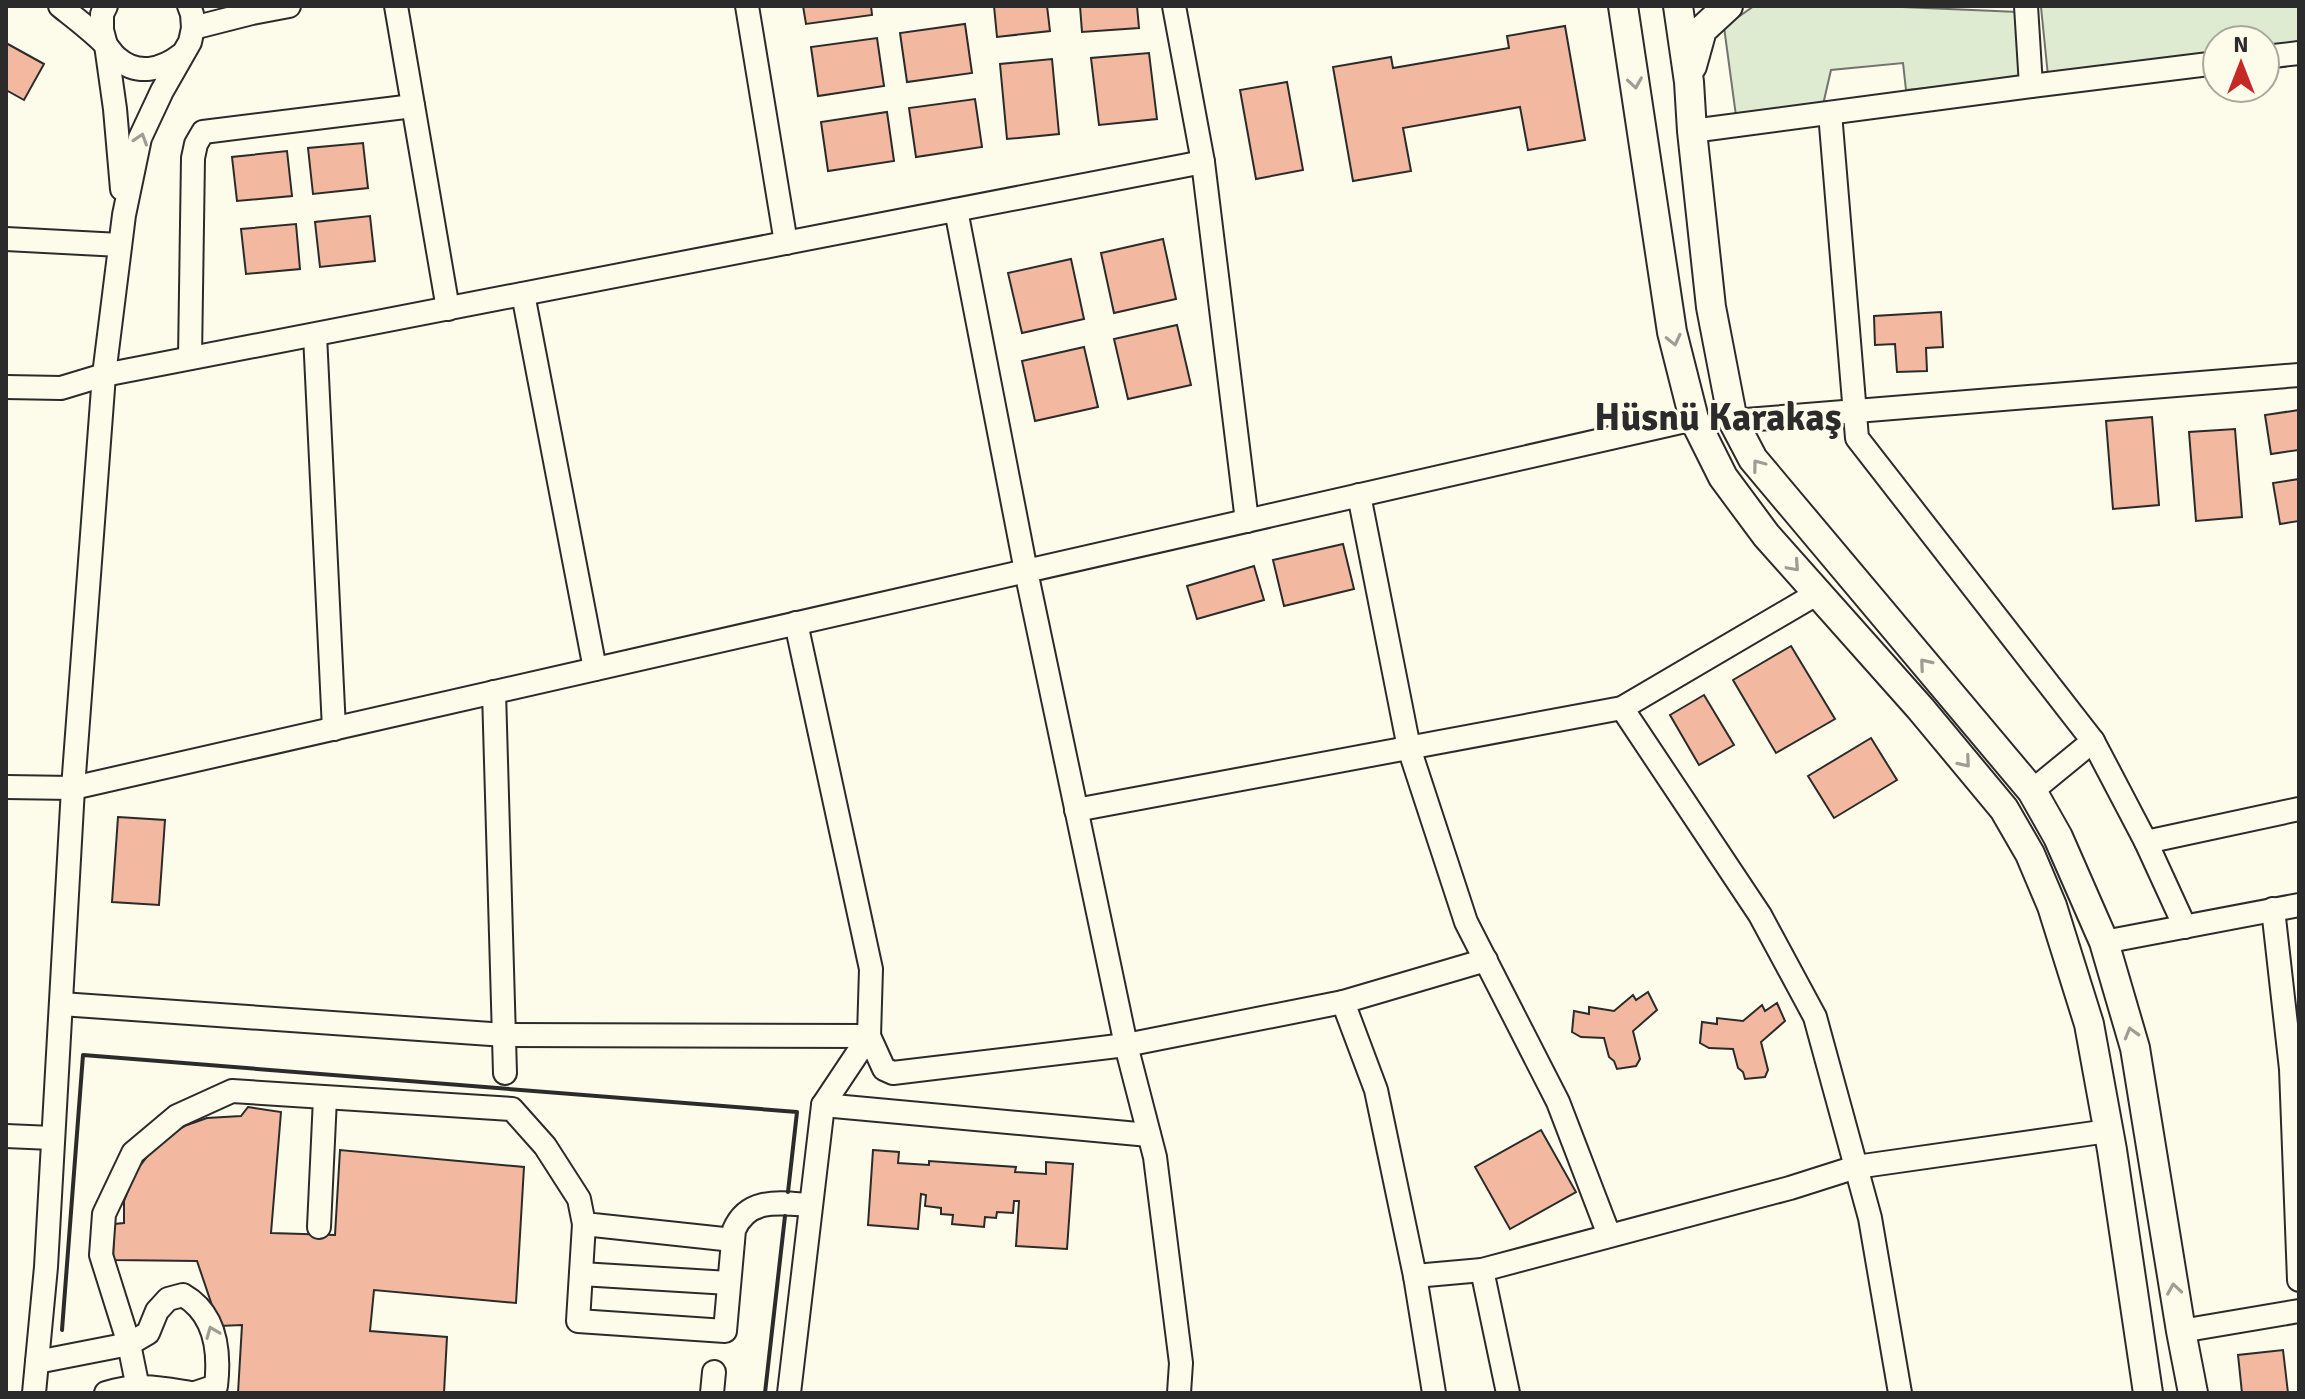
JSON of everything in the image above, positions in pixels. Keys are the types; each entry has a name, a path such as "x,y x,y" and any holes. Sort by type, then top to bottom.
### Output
{"main road":[{"path":"1623,6 1672,332 1694,419 1723,477 1766,535 1920,708 2004,809 2030,854 2052,906 2089,1024 2148,1393"},
{"path":"1678,6 1689,82 1711,307 1733,421 1753,459 2032,791 2058,837 2104,942 2135,1048 2193,1393"},
{"path":"1689,82 1702,30 1728,6"}],"street":[{"path":"60,6 128,66 142,70 157,69 182,55"},
{"path":"106,6 102,14 102,30 115,109 124,215"},
{"path":"34,1393 46,1267 73,788 104,375 124,215 140,138 190,42 191,17 252,13 289,6"},
{"path":"396,6 448,309"},
{"path":"747,6 786,243"},
{"path":"1174,6 1203,162 1247,521"},
{"path":"2026,6 2031,86"},
{"path":"1692,131 2201,65"},
{"path":"190,358 193,158 203,132 413,106"},
{"path":"1830,113 1857,438 2093,741 2146,842 2185,927"},
{"path":"6,387 61,388 104,375 1203,162"},
{"path":"956,210 1076,810 1126,1045 1155,1157 1181,1363 1179,1393"},
{"path":"6,239 120,245"},
{"path":"523,294 595,669"},
{"path":"315,335 334,729"},
{"path":"1733,421 2299,375"},
{"path":"6,787 73,788 1694,419"},
{"path":"1359,495 1409,748 1466,922 1558,1102 1609,1235"},
{"path":"1076,810 1622,708 1818,593"},
{"path":"796,623 871,969 869,1036 884,1069 893,1073 1126,1045 1343,1002 1486,960"},
{"path":"494,692 505,1073"},
{"path":"1622,708 1760,915 1815,1017 1870,1218 1900,1393"},
{"path":"2032,791 2093,741"},
{"path":"2146,842 2299,809"},
{"path":"2104,942 2299,905"},
{"path":"2273,909 2291,1069 2299,1280"},
{"path":"1343,1002 1376,1090 1415,1276 1434,1393"},
{"path":"61,1004 505,1035 869,1036"},
{"path":"789,1393 823,1105 869,1036"},
{"path":"138,1390 129,1344 101,1255 104,1214 133,1153 177,1116 232,1091 512,1109 545,1146 579,1199 584,1224 578,1321 725,1331 734,1230 738,1221 753,1208 772,1203 810,1205"},
{"path":"319,1227 325,1098"},
{"path":"823,1105 1149,1135"},
{"path":"1415,1276 1482,1270 1790,1188 1856,1167 2108,1131"},
{"path":"6,1136 52,1138"},
{"path":"584,1224 733,1240"},
{"path":"1482,1270 1508,1393"},
{"path":"581,1274 729,1283"},
{"path":"37,1362 129,1344 148,1333 157,1311 168,1299 183,1295 195,1302 208,1320 216,1340 219,1365 216,1386 193,1393 138,1390 127,1386 106,1393"},
{"path":"2181,1331 2299,1311"}],"green space":[{"path":"1754,6 1879,6 2018,12 2021,79 1906,90 1903,63 1831,70 1822,109 1736,116 1724,27"},
{"path":"2299,6 2299,46 2281,48 2281,24 2201,24 2201,58 2048,76 2041,7"}],"building":[{"path":"803,6 871,6 872,15 806,24"},
{"path":"994,6 1047,6 1050,31 997,37"},
{"path":"1080,6 1137,6 1139,28 1082,32"},
{"path":"965,24 972,73 907,82 900,33"},
{"path":"1565,26 1585,140 1528,150 1520,107 1403,128 1411,171 1353,181 1333,67 1391,57 1393,68 1509,48 1507,36"},
{"path":"877,38 884,86 818,96 811,47"},
{"path":"6,43 44,64 24,100 6,90"},
{"path":"1149,53 1157,119 1099,125 1091,58"},
{"path":"1052,59 1059,134 1007,139 1000,64"},
{"path":"1287,82 1303,170 1256,179 1240,90"},
{"path":"975,99 982,147 916,157 909,108"},
{"path":"887,112 894,161 828,171 821,122"},
{"path":"363,143 368,188 313,194 308,148"},
{"path":"287,151 292,196 237,201 232,157"},
{"path":"370,216 375,261 320,267 315,222"},
{"path":"296,224 300,269 246,274 241,229"},
{"path":"1163,239 1176,299 1114,313 1101,253"},
{"path":"1071,259 1084,319 1022,333 1008,273"},
{"path":"1941,312 1943,347 1926,348 1927,371 1897,372 1895,344 1875,345 1874,316"},
{"path":"1177,325 1191,385 1128,399 1114,339"},
{"path":"1084,347 1098,407 1035,421 1022,361"},
{"path":"2299,410 2299,450 2271,454 2265,415"},
{"path":"2152,417 2159,505 2113,509 2106,421"},
{"path":"2235,429 2242,517 2196,521 2189,432"},
{"path":"2299,479 2299,521 2280,524 2273,483"},
{"path":"1343,544 1354,589 1284,606 1273,560"},
{"path":"1254,566 1264,600 1197,619 1187,586"},
{"path":"1791,646 1835,719 1776,753 1733,680"},
{"path":"1704,695 1734,745 1699,765 1670,715"},
{"path":"1871,738 1897,780 1834,818 1808,776"},
{"path":"118,817 165,820 159,905 112,902"},
{"path":"1648,992 1657,1010 1633,1031 1640,1059 1636,1066 1617,1069 1609,1057 1604,1038 1581,1037 1572,1032 1574,1011 1589,1014 1589,1007 1614,1011 1633,995 1636,1000"},
{"path":"1777,1003 1785,1021 1761,1042 1768,1070 1765,1077 1745,1079 1738,1068 1733,1049 1709,1048 1700,1043 1702,1022 1717,1024 1717,1018 1743,1021 1762,1005 1765,1011"},
{"path":"248,1107 281,1112 271,1233 335,1235 340,1150 524,1167 516,1303 374,1290 370,1331 447,1337 444,1393 238,1393 242,1325 219,1326 197,1261 113,1260 114,1224 124,1223 124,1201 136,1171 160,1140 207,1118 241,1116"},
{"path":"1541,1130 1576,1192 1510,1229 1475,1167"},
{"path":"873,1150 899,1152 898,1163 929,1165 929,1161 1016,1167 1015,1172 1046,1174 1046,1162 1073,1164 1067,1249 1016,1246 1019,1201 1014,1201 1013,1213 997,1212 996,1218 985,1217 984,1227 952,1224 953,1215 941,1214 941,1208 925,1206 926,1195 921,1194 918,1229 868,1225"},
{"path":"2283,1350 2288,1393 2242,1393 2238,1355"}],"wall":[{"path":"62,1330 83,1055 797,1112 788,1192"},
{"path":"765,1393 785,1216"}],"district":[{"name":"Hüsnü Karakaş","path":"1718,417"}]}
